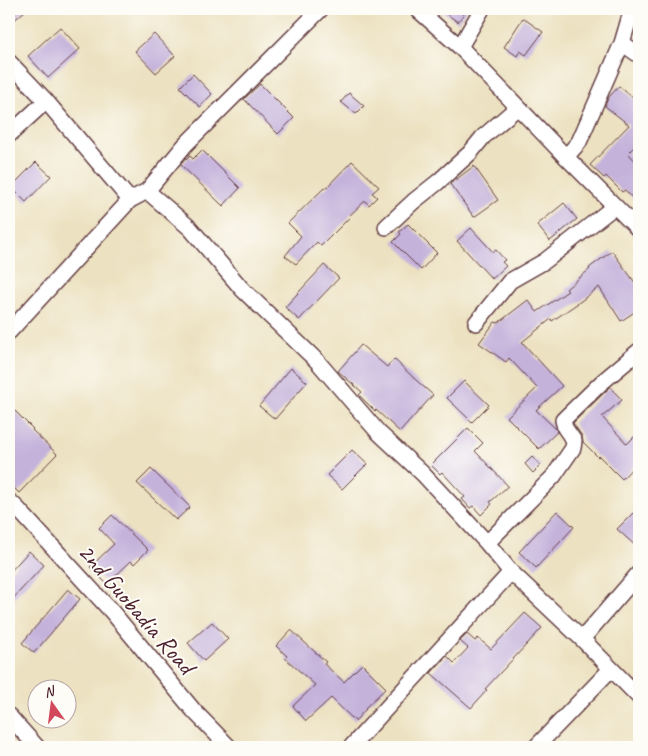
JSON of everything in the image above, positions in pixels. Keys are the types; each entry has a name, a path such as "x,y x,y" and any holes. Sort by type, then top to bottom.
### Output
{"street":[{"path":"9,332 130,200 147,192 184,145 321,9"},
{"path":"417,9 460,47 639,230"},
{"path":"460,47 482,9"},
{"path":"566,157 579,142 622,43 632,9"},
{"path":"622,43 639,55"},
{"path":"9,62 46,101 130,200"},
{"path":"9,134 46,101"},
{"path":"386,227 470,153 483,137 518,107"},
{"path":"147,192 190,228 242,289 316,361 378,432 423,474 488,544 511,572 582,639 639,697"},
{"path":"476,323 510,281 545,261 615,206"},
{"path":"488,544 553,477 574,448 574,441 565,428 563,420 601,383 639,351"},
{"name":"2nd Guobadia Road","path":"9,501 113,613 194,711 229,747"},
{"path":"351,747 511,572"},
{"path":"582,639 639,573"},
{"path":"536,747 612,670"},
{"path":"9,716 37,747"}],"building":[{"path":"9,9 27,9 9,25"},
{"path":"439,9 467,9 458,22"},
{"path":"523,18 543,32 526,55 520,51 517,56 504,47"},
{"path":"60,27 80,49 48,78 28,56"},
{"path":"154,34 175,56 156,73 135,51"},
{"path":"193,74 212,94 200,107 180,87"},
{"path":"260,84 294,118 278,134 244,99"},
{"path":"619,86 639,103 639,142 628,153 639,165 639,205 625,190 622,192 606,176 604,178 590,165 629,125 605,106 608,98"},
{"path":"349,93 364,106 356,114 341,102"},
{"path":"202,150 240,188 223,206 181,165 190,156 193,159"},
{"path":"352,161 379,187 372,193 377,197 369,205 365,201 321,246 317,242 296,264 285,256 301,236 288,223"},
{"path":"36,162 51,176 26,202 11,187"},
{"path":"474,166 498,200 474,217 450,184"},
{"path":"564,203 577,219 550,241 537,225"},
{"path":"408,224 437,253 421,270 393,242 401,234 399,232"},
{"path":"471,228 493,252 496,250 505,260 502,262 506,266 492,279 457,241"},
{"path":"612,251 639,288 639,309 621,321 599,287 552,321 551,319 522,342 562,386 536,410 557,432 539,449 507,417 537,388 509,358 506,362 479,343 495,322 498,323 528,300 537,312 568,291 566,289 589,268"},
{"path":"324,265 339,278 299,320 285,307"},
{"path":"361,345 387,367 394,359 433,395 400,432 375,411 359,395 362,392 338,371"},
{"path":"291,368 307,382 275,419 259,406"},
{"path":"464,381 489,405 472,422 447,398"},
{"path":"610,387 622,400 602,417 627,444 639,432 639,461 622,479 583,442 582,436 573,423"},
{"path":"9,405 57,454 19,493 9,483"},
{"path":"468,428 483,443 475,451 508,486 490,502 492,504 481,515 473,506 470,508 462,499 465,497 442,472 440,474 431,465"},
{"path":"352,450 367,464 342,489 327,475"},
{"path":"532,457 541,465 533,473 525,464"},
{"path":"151,469 190,507 176,520 137,483"},
{"path":"557,511 574,527 536,568 519,552"},
{"path":"633,513 639,519 639,549 617,529"},
{"path":"112,515 148,550 134,564 131,561 107,584 90,567 114,544 99,528"},
{"path":"29,551 44,565 9,603 9,573"},
{"path":"68,589 80,599 34,653 22,643"},
{"path":"525,613 542,628 485,689 487,690 471,708 431,673 447,656 454,663 468,648 460,641 467,634 475,641 478,638 491,649"},
{"path":"212,622 228,639 204,661 188,643"},
{"path":"291,630 326,662 324,664 344,682 362,664 386,688 365,708 355,721 331,698 306,721 293,706 315,685 285,658 287,656 276,646"}]}
